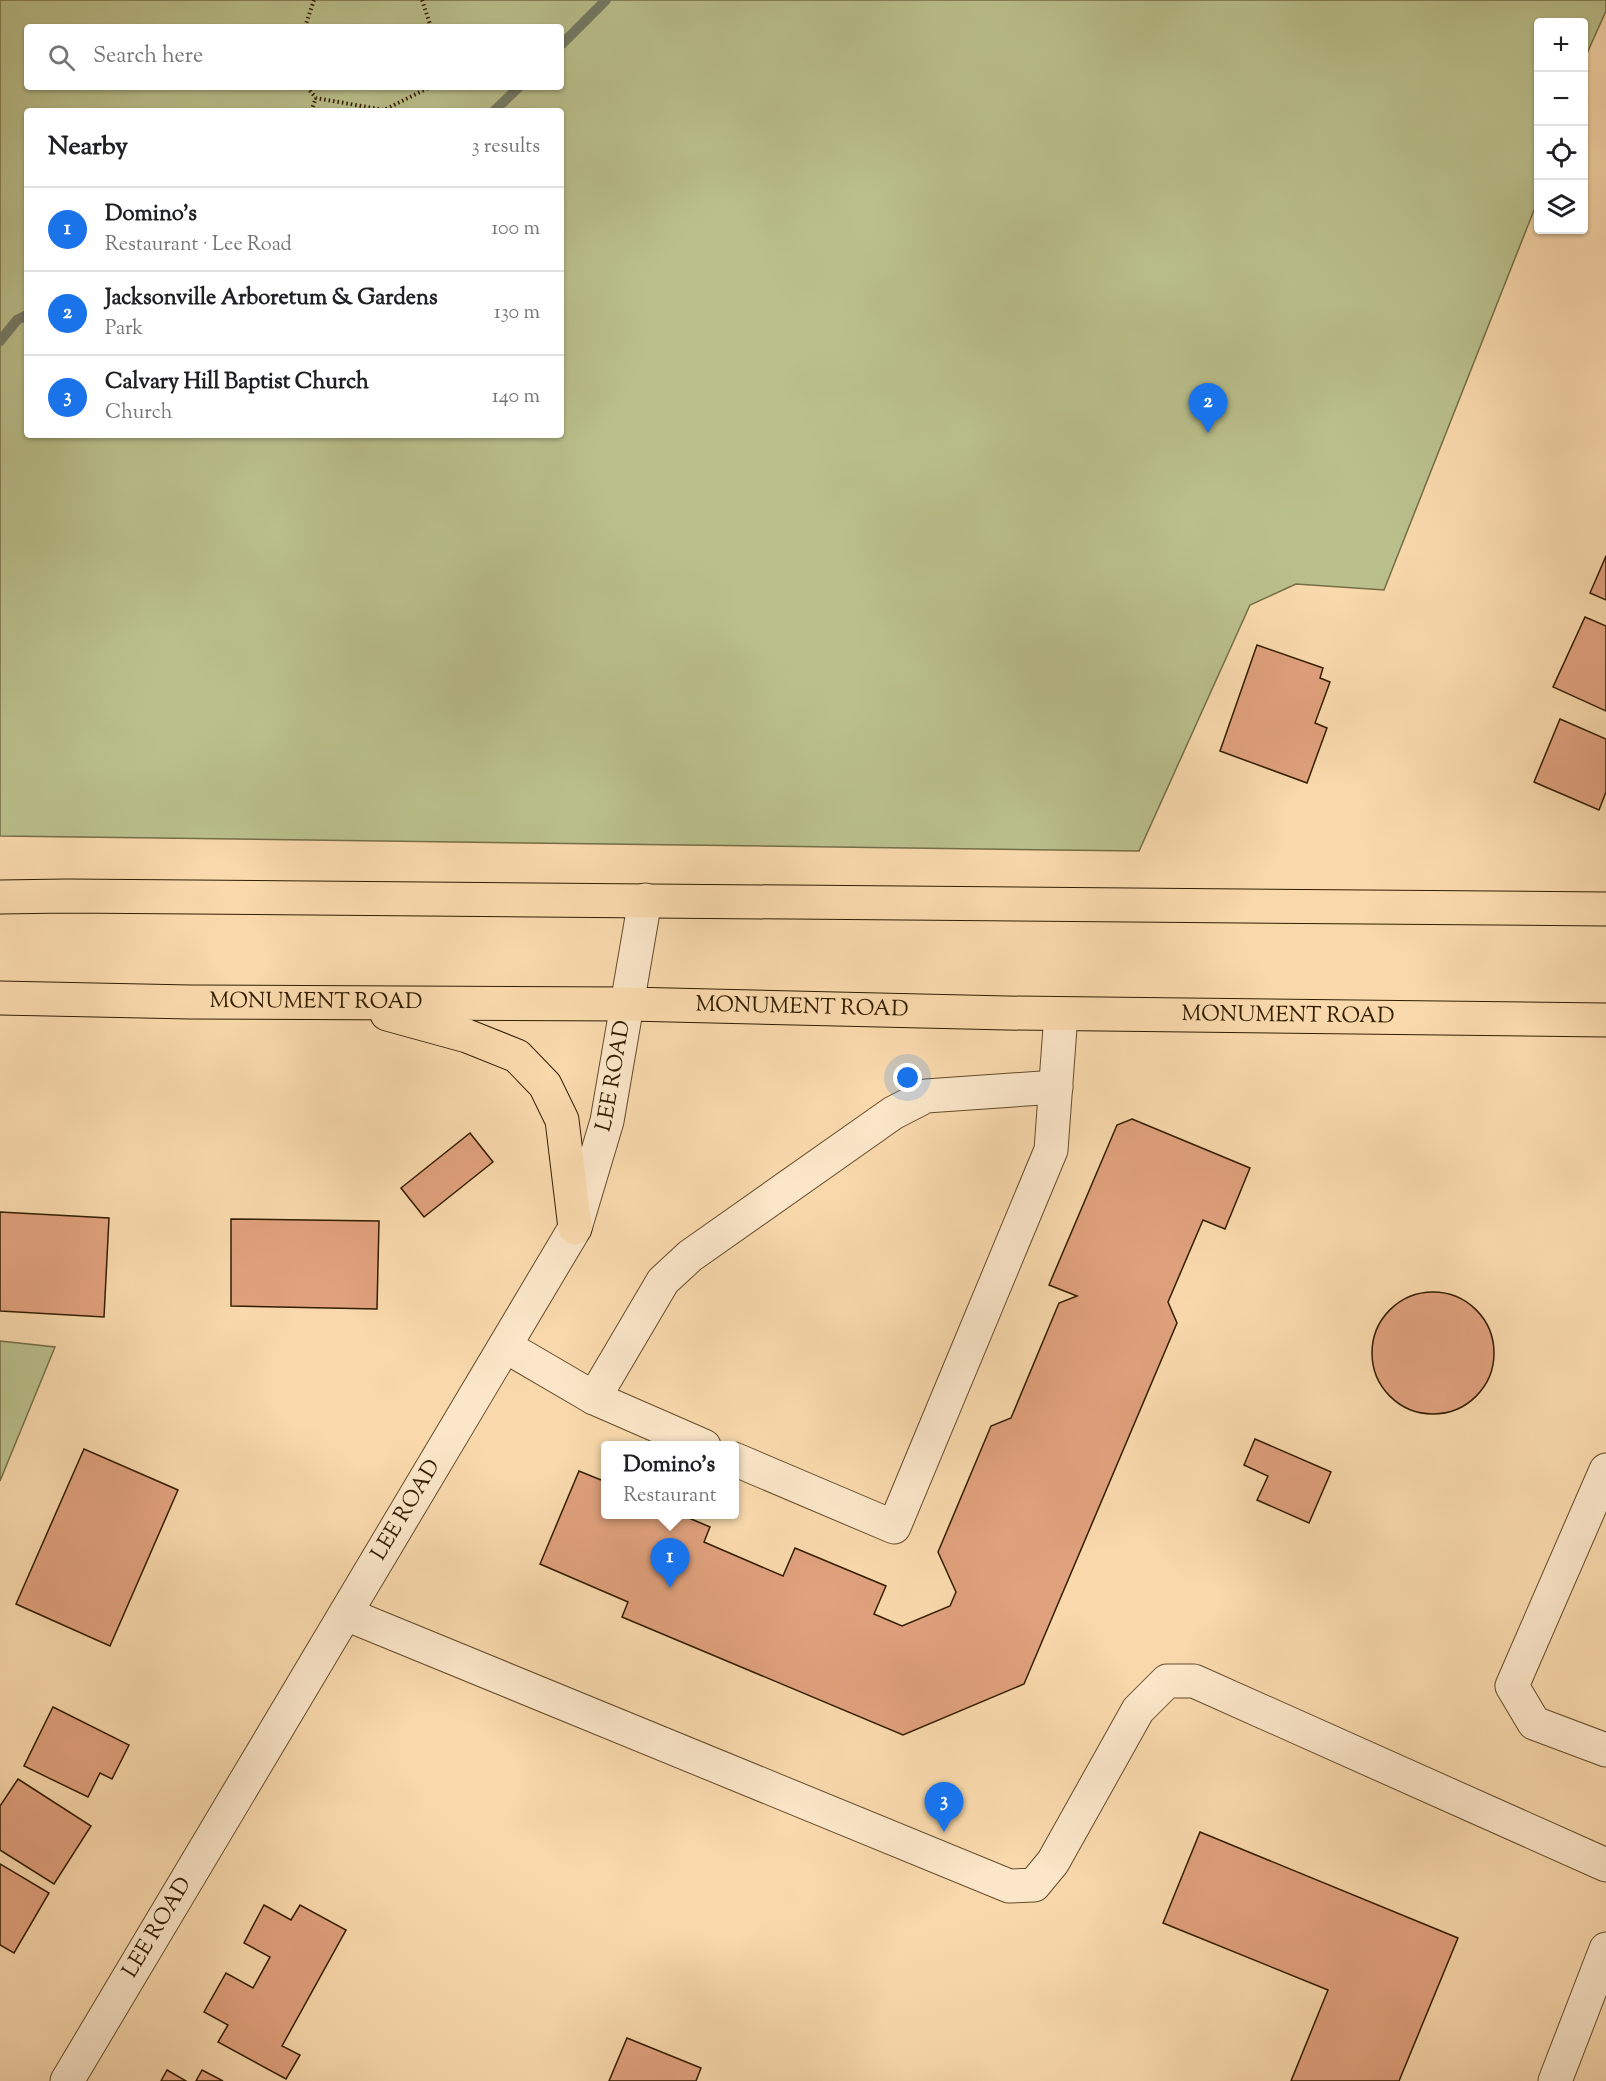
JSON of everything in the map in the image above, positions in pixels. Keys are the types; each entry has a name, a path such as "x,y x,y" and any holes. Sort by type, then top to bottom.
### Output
{"main road":[{"path":"0,897 645,900 1606,909"},
{"name":"MONUMENT ROAD","path":"0,998 190,1002 629,1004 1060,1014 1606,1020"},
{"path":"344,1003 467,1036 517,1056 545,1085 562,1120 575,1228"}],"street":[{"name":"LEE ROAD","path":"67,2081 575,1228 607,1121 629,1004 645,900"},
{"path":"739,1460 894,1527 1051,1150 1060,1014"},
{"path":"594,1398 663,1281 690,1256 893,1113 926,1096 1056,1087"},
{"path":"505,1346 594,1398 693,1441"},
{"path":"1606,1470 1512,1686 1534,1723 1606,1750"},
{"path":"346,1614 1009,1886 1034,1886 1053,1862 1138,1710 1167,1681 1194,1681 1606,1865"},
{"path":"1555,2081 1606,1949"}],"path":[{"path":"306,24 314,0"},
{"path":"422,0 430,24"},
{"path":"309,90 316,98 373,108"},
{"path":"388,108 424,90"},
{"path":"312,108 316,98"}],"green space":[{"path":"0,0 1606,0 1606,11 1588,51 1588,18 1534,18 1534,210 1384,590 1296,584 1250,605 1139,851 0,836"},
{"path":"0,1341 55,1347 0,1481"}],"building":[{"path":"1606,556 1606,600 1590,593"},
{"path":"1585,617 1606,626 1606,711 1553,687"},
{"path":"1257,645 1323,668 1320,678 1330,682 1315,723 1327,728 1307,783 1220,751"},
{"path":"1560,719 1606,739 1606,792 1599,810 1534,782"},
{"path":"1132,1119 1250,1168 1225,1229 1203,1220 1168,1302 1177,1323 1024,1684 903,1735 622,1617 628,1602 540,1564 579,1471 601,1480 601,1519 691,1519 710,1527 704,1542 783,1576 795,1548 886,1586 874,1614 902,1626 950,1606 956,1592 938,1552 991,1426 1011,1418 1059,1303 1077,1296 1049,1285 1117,1125"},
{"path":"470,1133 493,1162 424,1217 401,1188"},
{"path":"0,1212 109,1218 104,1317 0,1311"},
{"path":"231,1219 379,1221 377,1309 231,1306"},
{"path":"1433,1292 1456,1297 1476,1310 1489,1330 1494,1353 1489,1376 1476,1396 1456,1409 1433,1414 1410,1409 1390,1396 1377,1376 1372,1353 1377,1330 1390,1310 1410,1297"},
{"path":"1255,1439 1331,1472 1309,1523 1257,1500 1268,1476 1244,1465"},
{"path":"84,1449 178,1490 110,1646 16,1604"},
{"path":"53,1707 129,1745 112,1779 100,1773 88,1797 24,1766"},
{"path":"18,1779 91,1826 54,1884 0,1850 0,1806"},
{"path":"1200,1832 1458,1938 1399,2081 1291,2081 1328,1990 1163,1923"},
{"path":"0,1864 49,1893 14,1953 0,1945"},
{"path":"264,1905 291,1920 300,1905 346,1930 282,2046 300,2055 286,2079 218,2042 228,2025 204,2012 226,1973 253,1988 270,1957 244,1943"},
{"path":"627,2038 701,2068 696,2081 609,2081"},
{"path":"167,2070 186,2081 161,2081"},
{"path":"202,2070 223,2081 196,2081"}],"waterway":[{"path":"564,42 606,0"},
{"path":"497,108 516,90"},
{"path":"0,341 17,320 24,316"}],"place":[{"name":"Jacksonville Arboretum & Gardens","path":"1208,433"},
{"name":"Domino's","path":"670,1588"},
{"name":"Calvary Hill Baptist Church","path":"944,1832"}]}
